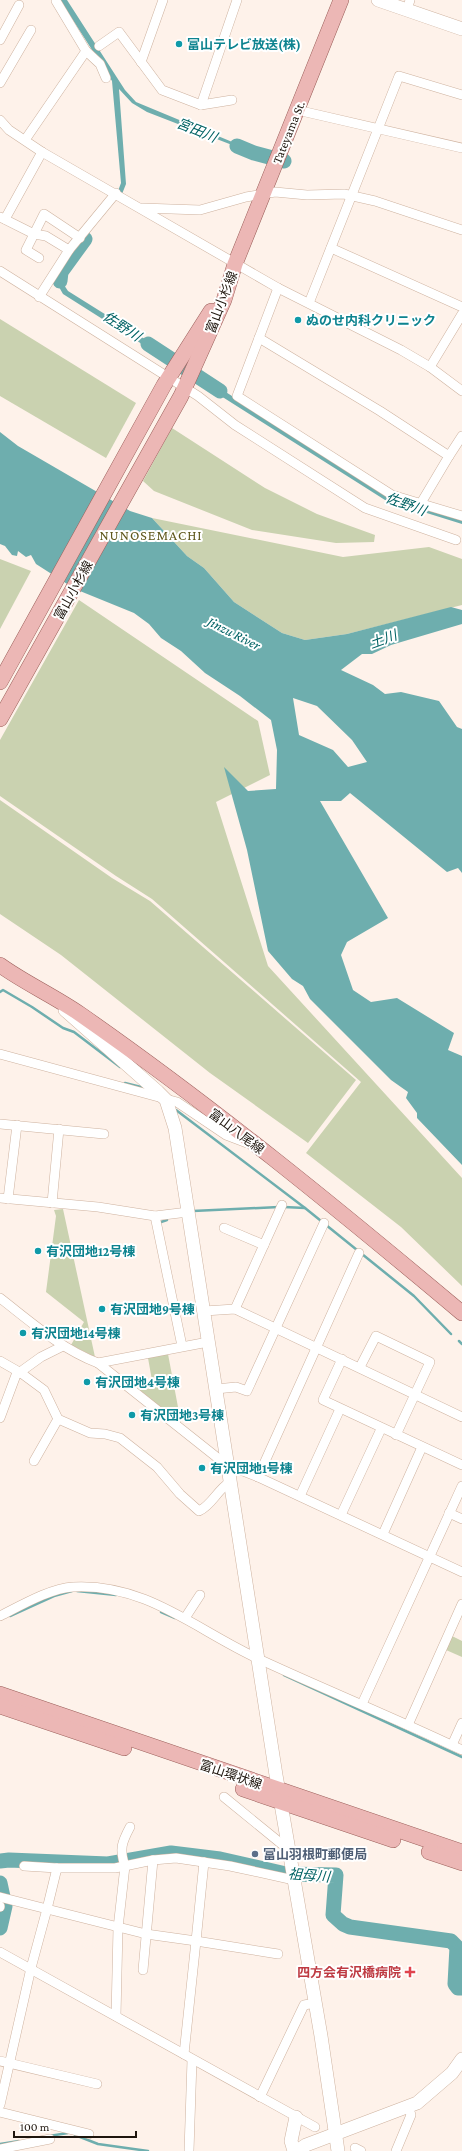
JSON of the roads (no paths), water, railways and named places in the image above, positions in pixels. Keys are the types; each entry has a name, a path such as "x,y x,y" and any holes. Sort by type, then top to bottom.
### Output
{"main road":[{"name":"Tateyama St.","path":"235,264 341,0"},
{"name":"富山小杉線","path":"0,682 167,382 209,315 235,264"},
{"name":"富山小杉線","path":"0,719 183,392 224,300 235,264"},
{"name":"富山八尾線","path":"0,965 48,996 78,1013 260,1149 462,1313"},
{"name":"富山環状線","path":"0,1694 462,1863"},
{"name":"富山環状線","path":"0,1706 280,1796 462,1852"}],"street":[{"path":"141,62 163,0"},
{"path":"201,105 237,0"},
{"path":"378,0 408,5 462,30"},
{"path":"56,1 86,51 100,64 106,78"},
{"path":"0,40 19,5"},
{"path":"0,83 32,30"},
{"path":"99,46 120,32 162,90 201,105 232,100"},
{"path":"25,140 86,51"},
{"path":"309,303 399,76 462,95"},
{"path":"297,110 462,148"},
{"path":"0,120 9,130 42,152 116,193 278,288 401,350 430,367 462,391"},
{"path":"42,152 3,218 34,234 46,236 69,250"},
{"path":"141,208 200,210 246,196 275,192 307,195 352,194 462,230"},
{"path":"39,297 69,250 116,193"},
{"path":"39,258 26,250 44,214 80,238"},
{"path":"331,248 462,307"},
{"path":"0,271 167,382 365,508 456,540"},
{"path":"278,288 237,396 392,495 462,516"},
{"path":"430,367 462,314"},
{"path":"259,338 374,407 450,456"},
{"path":"421,503 462,436"},
{"path":"48,996 143,1077 166,1100 175,1128 258,1659 338,2151"},
{"path":"0,1054 177,1102 226,1135 260,1149"},
{"path":"0,1124 104,1134"},
{"path":"16,1125 4,1198 113,1209 155,1216 188,1212"},
{"path":"52,1203 59,1129"},
{"path":"235,1309 282,1205"},
{"path":"155,1216 182,1346"},
{"path":"216,1389 236,1387 246,1391 324,1223"},
{"path":"224,1228 264,1245"},
{"path":"258,1477 359,1253"},
{"path":"0,1298 63,1346 80,1357 98,1363 229,1467 258,1477 462,1572"},
{"path":"204,1311 235,1309 360,1367 462,1418"},
{"path":"360,1367 376,1336 430,1362 396,1436"},
{"path":"98,1363 208,1342"},
{"path":"0,1418 16,1375 21,1373 40,1357 63,1346"},
{"path":"342,1359 323,1400 381,1429 462,1465"},
{"path":"0,1361 21,1373 44,1390 58,1419 90,1433 105,1434 120,1438 157,1467 180,1494 199,1512 206,1508 224,1486 230,1482"},
{"path":"300,1496 340,1409"},
{"path":"34,1461 58,1419"},
{"path":"341,1515 381,1429"},
{"path":"383,1534 422,1447"},
{"path":"362,1704 462,1486"},
{"path":"449,1514 462,1519"},
{"path":"0,1616 56,1591 72,1587 124,1591 138,1595 185,1618 221,1641 258,1659 355,1703 362,1704 462,1750"},
{"path":"185,1618 200,1595"},
{"path":"408,1725 462,1604"},
{"path":"452,1745 462,1723"},
{"path":"224,1797 289,1850"},
{"path":"116,2016 118,1928 125,1866 121,1856 122,1843 130,1827"},
{"path":"24,1866 57,1868 115,1868 153,1860 176,1858 230,1866 294,1880"},
{"path":"143,1970 153,1860"},
{"path":"184,2054 204,1862"},
{"path":"0,2105 31,1968 57,1868"},
{"path":"0,1897 146,1934 278,1954"},
{"path":"0,1952 315,2127"},
{"path":"260,2097 304,2005 315,2003"},
{"path":"297,2151 306,2145 417,2102 452,2073 462,2059"},
{"path":"189,2151 192,2060"},
{"path":"0,2061 97,2084"},
{"path":"396,2151 411,2115 408,2106"},
{"path":"0,2112 89,2134"},
{"path":"294,2151 290,2141 296,2117"},
{"path":"0,2149 50,2139"}],"water":[{"path":"60,0 67,0 125,90 136,102 254,151 255,150 257,153 254,155 245,150 147,112 132,103 119,89 126,184 122,194 118,191 121,183 112,81"},
{"path":"64,261 69,263 63,277 64,284 68,291 167,353 164,358 63,294 60,289 58,278"},
{"path":"204,378 390,498 462,520 462,524 385,500 202,384"},
{"path":"0,432 18,446 130,511 152,518 187,556 204,568 234,602 282,633 305,640 347,634 451,607 462,610 462,624 391,645 372,654 362,654 341,670 373,685 385,694 401,692 439,701 457,727 462,729 462,873 458,868 447,872 350,793 341,801 320,801 388,918 347,942 341,955 353,990 371,1002 397,998 454,1033 448,1050 462,1056 462,1165 417,1118 417,1113 406,1098 408,1092 391,1080 310,999 303,986 292,979 268,951 247,850 224,767 248,791 276,789 277,750 271,720 240,696 205,673 181,651 161,638 149,624 134,613 75,589 36,564 31,555 26,557 18,551 17,556 12,555 5,546 0,544","holes":["293,698 317,706 352,740 367,762 348,767 333,750 299,735"]}],"waterway":[{"name":"宮田川","path":"237,146 254,153 284,161"},
{"name":"佐野川","path":"60,281 61,272 85,239"},
{"name":"佐野川","path":"148,344 220,391"},
{"path":"0,992 3,990 63,1028 74,1032 120,1067"},
{"path":"125,1083 145,1088"},
{"path":"176,1110 305,1208 414,1296 451,1334"},
{"path":"193,1211 279,1207"},
{"path":"284,1207 305,1208"},
{"path":"161,1222 167,1220"},
{"path":"459,1341 462,1344"},
{"path":"10,1616 54,1596 72,1591"},
{"path":"77,1591 116,1595"},
{"path":"161,1612 175,1618"},
{"path":"284,1675 462,1757"},
{"name":"祖母川","path":"0,1861 9,1860 108,1864 171,1853 220,1859 286,1874 336,1875 333,1915 343,1924 350,1927 451,1941 457,1947 455,1984 458,1988 462,1988"},
{"name":"祖母川","path":"0,1883 5,1906 0,1928"},
{"path":"49,2136 68,2133"},
{"path":"75,2135 98,2144 148,2151"},
{"path":"0,2144 19,2141"}],"place":[{"name":"富山テレビ放送(株)","path":"179,44"},
{"name":"ぬのせ内科クリニック","path":"298,320"},
{"name":"有沢団地12号棟","path":"38,1251"},
{"name":"有沢団地9号棟","path":"102,1309"},
{"name":"有沢団地14号棟","path":"23,1333"},
{"name":"有沢団地4号棟","path":"87,1382"},
{"name":"有沢団地3号棟","path":"132,1415"},
{"name":"有沢団地1号棟","path":"202,1468"},
{"name":"富山羽根町郵便局","path":"255,1854"},
{"name":"四方会有沢橋病院","path":"410,1972"}],"district":[{"name":"NUNOSEMACHI","path":"151,535"}],"water label":[{"name":"Jinzu River","path":"234,633"},
{"name":"土川","path":"383,639"}]}
